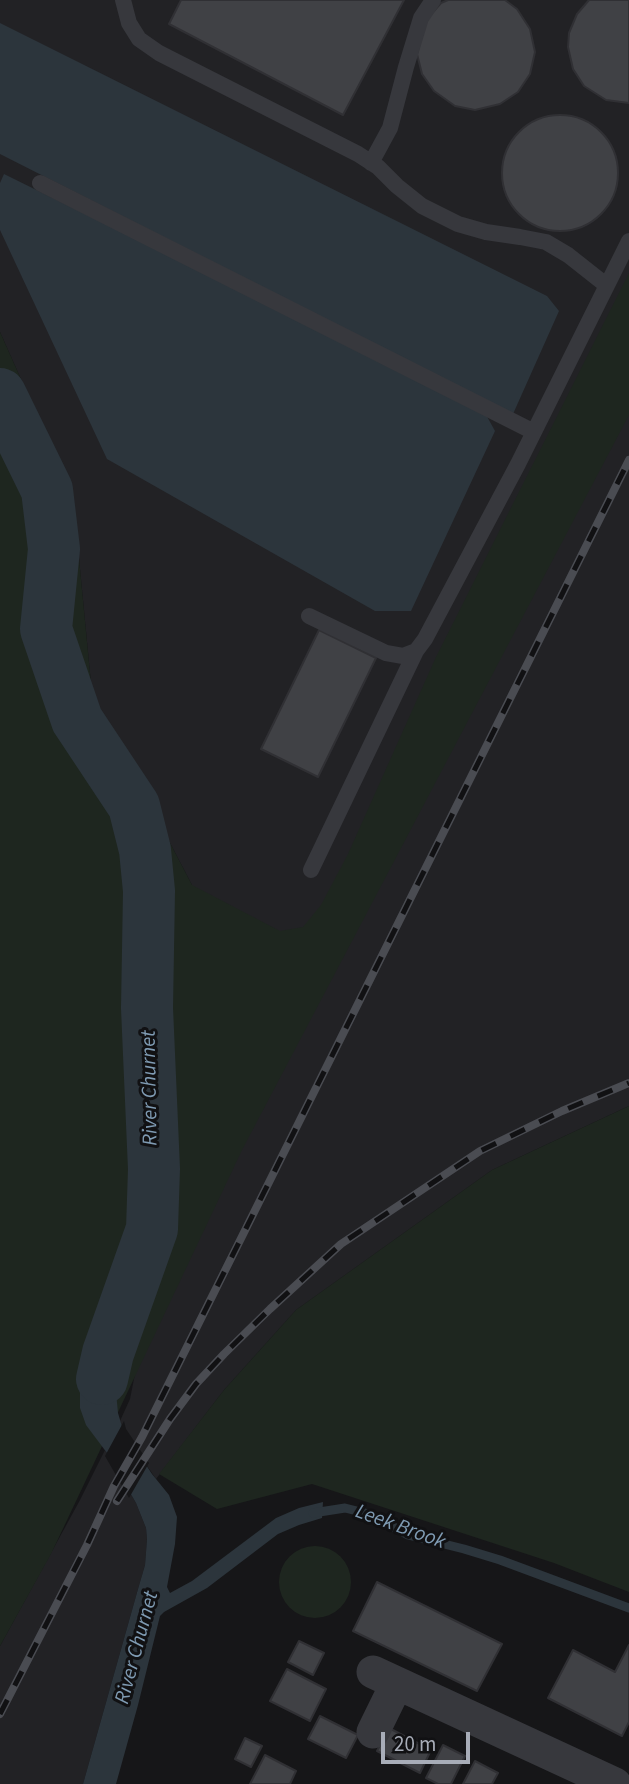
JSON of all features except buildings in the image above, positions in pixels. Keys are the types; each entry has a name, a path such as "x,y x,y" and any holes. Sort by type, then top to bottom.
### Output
{"street":[{"path":"373,1732 385,1678 615,1784"}],"lane":[{"path":"123,0 129,23 139,38 159,53 340,144 371,163 434,212 458,224 486,232 546,242 568,255 606,285"},
{"path":"371,163 390,128 421,18 433,0"},
{"path":"40,183 534,432"},
{"path":"311,870 416,651 425,639 534,432 629,241"},
{"path":"309,616 386,653 403,656 416,651"}],"shaded area":[{"path":"0,0 629,0 629,1106 492,1170 296,1310 224,1390 156,1479 123,1430 120,1421 130,1399 135,1374 192,885 92,694 73,496 0,332"},
{"path":"629,273 629,415 242,1150 51,1554 0,1646 0,332 73,496 92,694 192,885 280,931 303,927 321,905 348,854 436,657"},
{"path":"629,1106 629,1592 554,1563 312,1484 217,1509 159,1474 224,1390 296,1310 492,1170"},
{"path":"105,1450 136,1503 146,1528 147,1539 145,1565 83,1784 0,1784 0,1646"},
{"path":"315,1546 335,1552 345,1562 351,1582 345,1602 335,1612 315,1618 295,1612 285,1602 279,1582 285,1562 295,1552"}],"water":[{"path":"0,23 547,296 559,311 513,414 0,154"},
{"path":"4,174 484,411 495,431 411,611 375,611 107,459 0,230 0,183"},
{"path":"109,1306 135,1317 118,1370 118,1413 123,1430 169,1495 177,1517 167,1587 170,1593 192,1581 276,1518 323,1502 322,1518 278,1534 207,1588 160,1616 116,1784 83,1784 145,1565 147,1539 146,1528 136,1503 107,1453 86,1425 80,1408 80,1391 85,1369"}],"pier":[{"path":"124,1421 126,1429 149,1463 129,1498 105,1456"}],"waterway":[{"name":"River Churnet","path":"0,394 47,490 54,549 46,629 77,720 134,806 145,850 149,891 147,1008 154,1169 152,1229 108,1353 102,1379"},
{"name":"Leek Brook","path":"313,1513 345,1508 365,1513 408,1535 500,1560 629,1608"}],"railway":[{"path":"0,1714 87,1545 114,1486 142,1437 629,460"},
{"path":"117,1501 196,1384 270,1309 341,1244 480,1151 562,1111 629,1083"}]}
